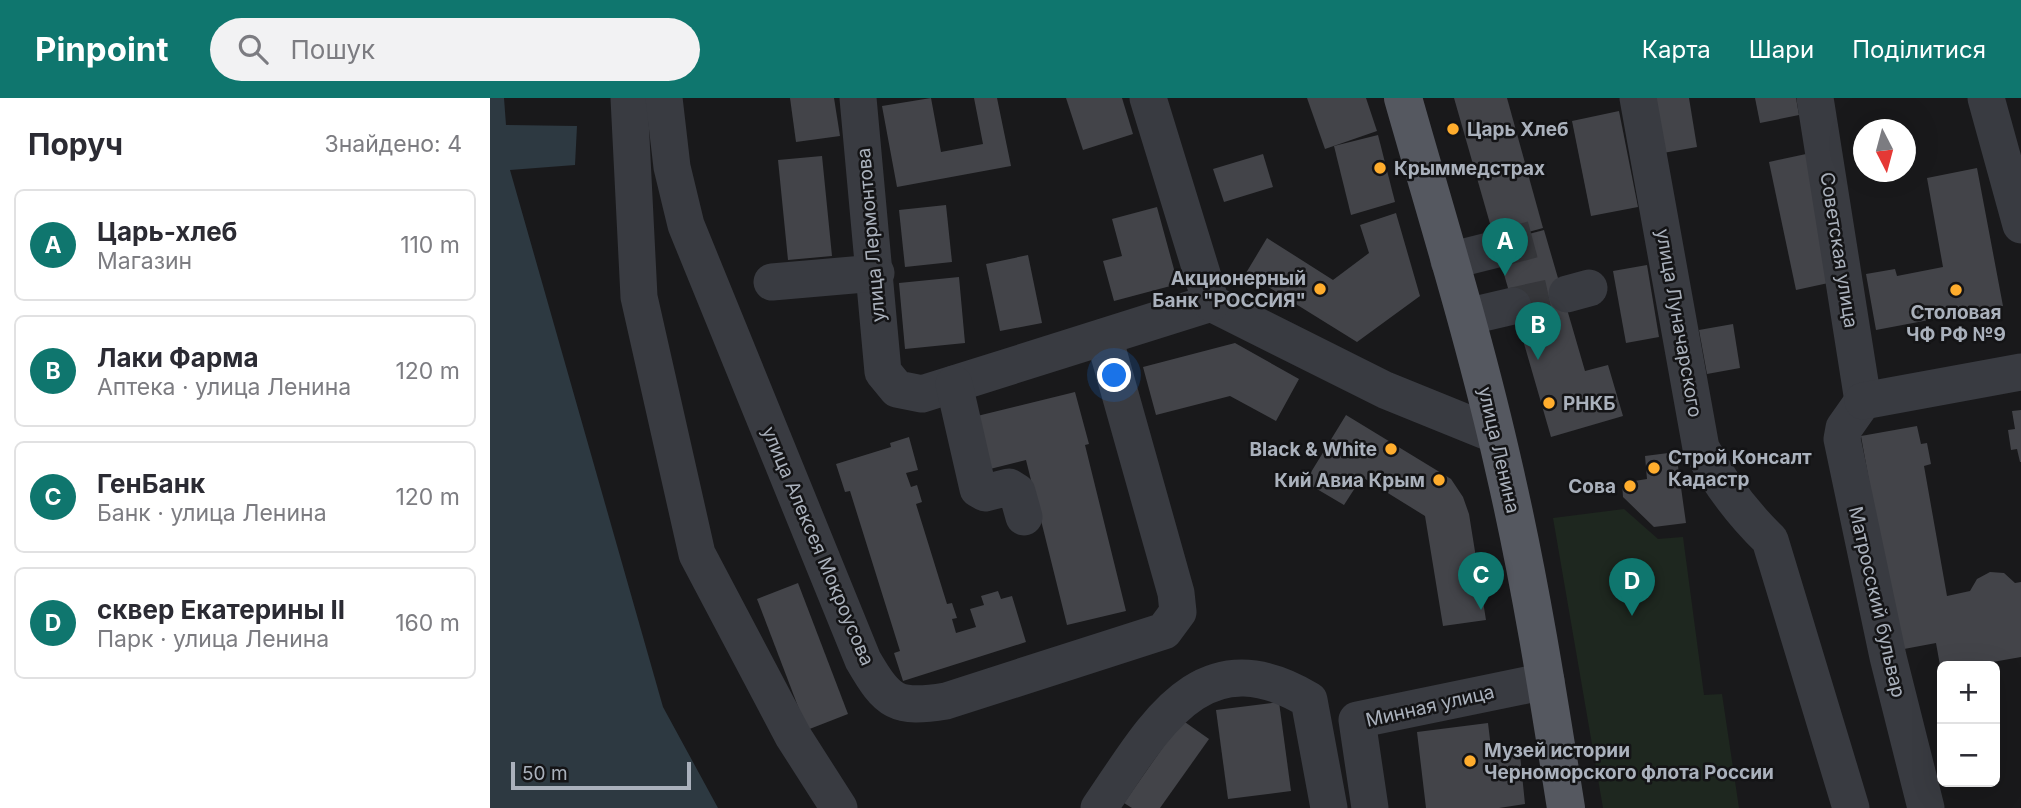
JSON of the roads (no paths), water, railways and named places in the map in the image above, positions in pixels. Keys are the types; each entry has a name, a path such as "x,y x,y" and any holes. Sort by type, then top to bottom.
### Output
{"main road":[{"name":"улица Ленина","path":"1403,98 1466,317 1496,435 1528,579 1566,808"}],"street":[{"path":"629,98 639,297 697,555 793,736 839,808"},
{"name":"улица Алексея Мокроусова","path":"664,98 672,167 686,225 863,660 880,690 895,702 914,706 946,701 1164,631 1178,612 1177,593 1104,337"},
{"name":"улица Лермонтова","path":"858,98 883,372 897,389 922,394 954,384"},
{"path":"1148,98 1211,303"},
{"name":"улица Луначарского","path":"1638,98 1701,448 1718,481 1740,510 1770,540 1851,808"},
{"name":"Советская улица","path":"1815,98 1863,401"},
{"path":"1986,98 2021,225"},
{"path":"1449,261 1497,249"},
{"path":"772,282 876,273"},
{"path":"1024,517 1017,492 1009,487 985,494 978,489 954,384 1211,303 1385,390 1496,435"},
{"path":"1466,317 1513,306"},
{"path":"1863,401 2021,372"},
{"name":"Матросский бульвар","path":"1863,401 1844,428 1843,449 1888,657 1926,808"},
{"path":"1099,808 1165,713 1199,688 1257,677 1283,684 1309,700 1329,808"},
{"name":"Минная улица","path":"1370,808 1357,720 1546,681"}],"tunnel":[{"path":"1497,249 1549,235"},
{"path":"1513,306 1567,294"}],"place":[{"name":"Царь Хлеб","path":"1453,129"},
{"name":"Крыммедстрах","path":"1380,168"},
{"name":"Царь-хлеб","path":"1505,276"},
{"name":"Акционерный Банк \"РОССИЯ\"","path":"1320,289"},
{"name":"Столовая ЧФ РФ №9","path":"1956,290"},
{"name":"Лаки Фарма","path":"1538,360"},
{"name":"РНКБ","path":"1549,403"},
{"name":"Black & White","path":"1391,449"},
{"name":"Строй Консалт Кадастр","path":"1654,468"},
{"name":"Кий Авиа Крым","path":"1439,480"},
{"name":"Сова","path":"1630,486"},
{"name":"ГенБанк","path":"1481,610"},
{"name":"cквер Екатерины II","path":"1632,616"},
{"name":"Музей истории Черноморского флота России","path":"1470,761"}]}
